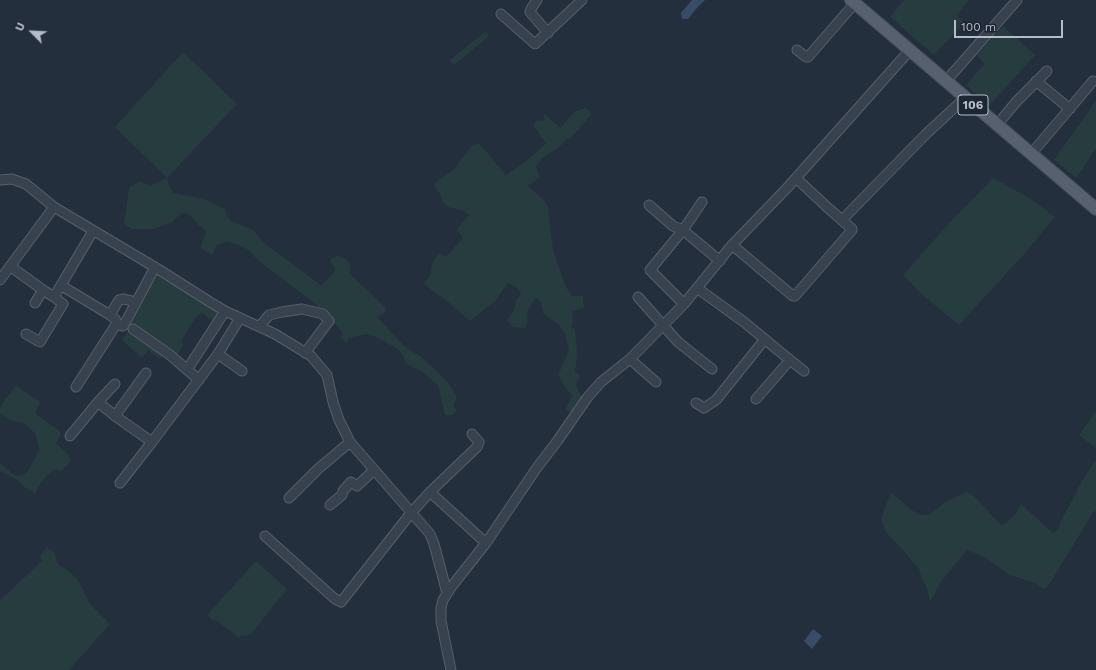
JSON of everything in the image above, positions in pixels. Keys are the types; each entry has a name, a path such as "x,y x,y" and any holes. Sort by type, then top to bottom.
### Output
{"main road":[{"name":"106","path":"853,2 1096,209"}],"street":[{"path":"537,0 530,9 530,12 548,33"},
{"path":"501,14 535,44 582,0"},
{"path":"946,81 1017,0"},
{"path":"797,50 808,57 853,2"},
{"path":"451,670 441,621 441,608 447,593 486,543 594,390 601,382 630,359 684,304 732,245 796,178 910,50"},
{"path":"997,125 1046,70"},
{"path":"1032,154 1093,81"},
{"path":"1036,82 1070,109"},
{"path":"842,220 926,134 965,98"},
{"path":"732,245 794,296 852,230 852,228 796,178"},
{"path":"0,180 12,179 26,184 54,207 225,311 260,326 285,339 304,353 311,356 327,374 333,402 339,420 350,442 430,534 447,593"},
{"path":"684,304 650,270 683,230 702,202"},
{"path":"649,204 673,226 683,230 720,261"},
{"path":"0,280 54,207"},
{"path":"54,297 62,286 93,231"},
{"path":"10,266 63,304 40,342 26,334"},
{"path":"62,286 115,319 122,326 124,325 154,267"},
{"path":"698,288 804,371"},
{"path":"35,303 43,290"},
{"path":"638,297 678,342 712,369"},
{"path":"110,316 118,300 124,299 136,302"},
{"path":"260,326 268,315 277,313 302,309 324,314 329,321 304,353"},
{"path":"187,370 225,311"},
{"path":"120,483 218,354 240,318"},
{"path":"76,387 117,322"},
{"path":"134,329 170,355 199,380"},
{"path":"696,403 704,408 716,400 765,339"},
{"path":"218,354 242,371"},
{"path":"630,359 656,382"},
{"path":"756,399 790,360"},
{"path":"115,416 146,374"},
{"path":"70,436 115,384"},
{"path":"98,402 152,442"},
{"path":"265,536 335,599 341,602 411,513 430,492 477,446 478,442 472,434"},
{"path":"289,498 318,469 350,442"},
{"path":"330,505 342,495 343,491 351,482 357,486 374,470"},
{"path":"430,492 486,543"}],"green space":[{"path":"904,0 969,0 957,15 964,23 934,55 890,17"},
{"path":"1003,26 1035,55 989,106 966,85 984,64 977,55"},
{"path":"486,31 489,36 454,65 450,60"},
{"path":"183,52 237,104 167,178 115,127"},
{"path":"1096,101 1096,149 1076,178 1054,160"},
{"path":"586,108 592,114 570,139 567,139 558,148 543,157 536,166 540,177 528,186 545,201 548,208 553,250 566,287 572,296 583,296 584,308 573,311 572,316 573,321 571,327 575,329 577,354 575,372 580,376 576,385 582,398 572,415 566,409 572,395 558,375 569,350 565,334 559,325 543,313 541,303 538,299 535,299 529,308 527,315 528,321 525,328 514,327 507,320 514,311 516,300 521,294 518,288 508,283 494,302 470,321 424,284 430,275 433,262 439,253 446,257 462,239 462,236 456,230 469,215 461,210 448,207 442,202 441,195 435,187 435,184 453,170 472,146 479,143 506,175 529,159 546,143 533,125 537,120 545,121 544,113 560,128 576,111"},
{"path":"167,178 173,193 204,199 225,209 228,218 233,222 253,230 265,244 321,285 334,273 335,269 330,261 332,258 338,256 347,260 350,266 350,274 385,307 386,311 377,317 406,348 420,356 448,382 457,397 453,406 457,411 452,415 445,415 438,385 422,372 407,364 398,349 374,336 367,334 349,338 346,343 341,337 343,334 342,332 332,320 313,302 259,261 247,249 227,241 217,245 212,255 201,248 206,233 191,216 181,213 171,223 153,229 132,229 124,224 129,188 139,181 150,186"},
{"path":"993,178 1031,199 1055,217 1026,252 959,325 918,291 903,275 951,221"},
{"path":"153,269 222,313 215,322 202,313 195,318 181,342 184,344 175,358 169,352 160,359 148,350 142,358 122,340 134,322 126,316"},
{"path":"16,386 40,402 36,412 37,415 56,428 61,434 56,443 71,460 62,471 54,469 41,482 35,494 16,479 0,471 0,463 14,475 19,476 27,473 39,450 36,436 32,430 24,423 12,421 0,414 0,409 4,401"},
{"path":"1096,411 1096,448 1079,435"},
{"path":"1096,460 1096,510 1050,583 1044,589 1035,583 1010,575 984,557 967,550 940,583 930,601 927,588 922,579 919,568 886,532 882,522 882,516 891,492 919,515 929,515 945,502 967,492 975,497 1001,525 1005,524 1016,514 1021,504 1053,533 1058,529 1082,480"},
{"path":"47,547 55,553 57,563 72,574 79,582 90,604 110,624 69,670 0,670 0,600 42,561 40,556"},
{"path":"256,561 287,589 251,634 246,636 242,635 239,638 207,615"}],"water":[{"path":"692,0 705,0 688,19 682,19 681,13"},
{"path":"813,629 822,636 812,649 804,641"}]}
